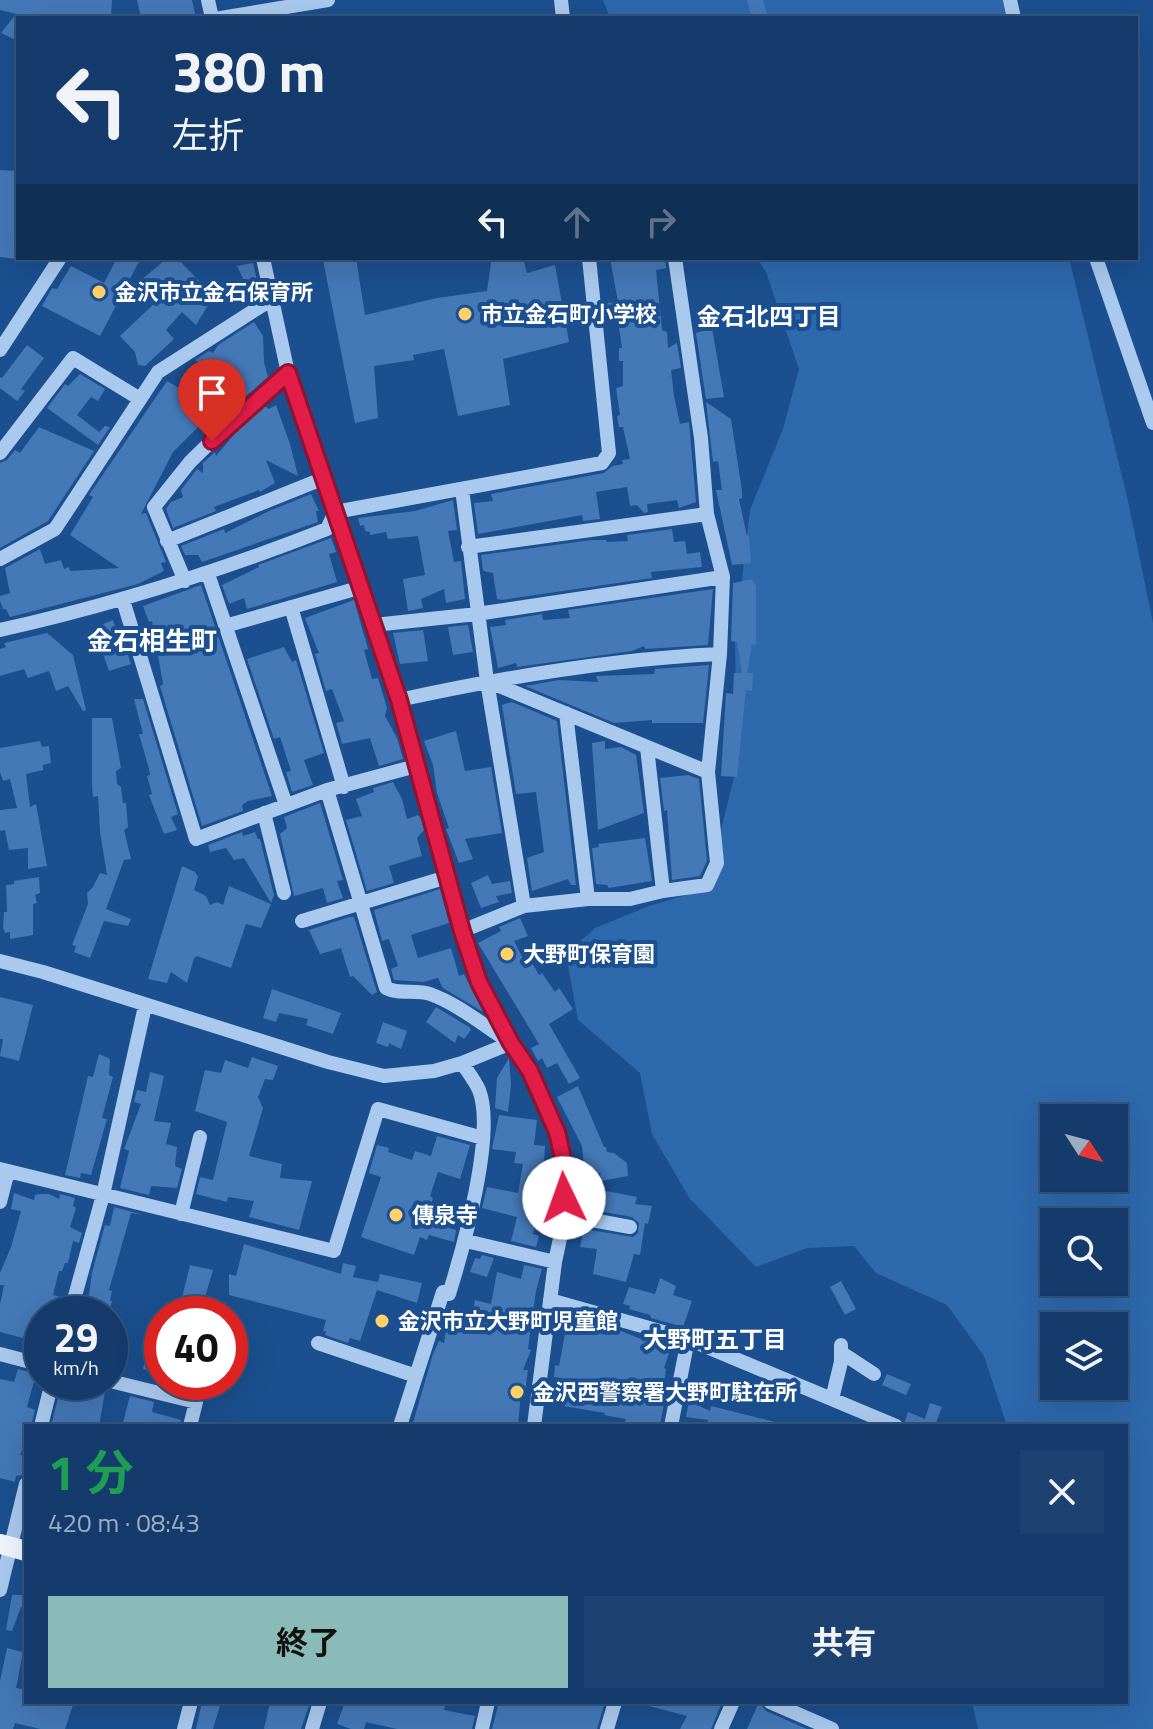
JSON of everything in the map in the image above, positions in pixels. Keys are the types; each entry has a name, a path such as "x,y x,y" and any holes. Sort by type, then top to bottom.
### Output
{"street":[{"path":"233,16 328,0"},
{"path":"0,350 59,260"},
{"path":"263,260 288,373 399,700 462,931 479,982 511,1043 530,1071 557,1132 562,1154 565,1215 555,1262 534,1424"},
{"path":"335,512 602,463 609,453 589,260"},
{"path":"462,931 524,906 588,899 630,899 707,885 717,863 708,772 720,654 723,577 707,514 701,438 675,260"},
{"path":"1097,260 1153,423"},
{"path":"0,559 55,529 158,372 272,299"},
{"path":"0,453 73,358 140,399"},
{"path":"185,581 154,507 190,462 288,373"},
{"path":"167,541 322,479"},
{"path":"462,489 477,614 524,906"},
{"path":"0,630 123,600 208,574 327,529 335,512"},
{"path":"468,547 707,514"},
{"path":"208,574 286,805"},
{"path":"374,625 477,614 723,577"},
{"path":"225,626 362,587"},
{"path":"123,600 196,839 327,790 416,766"},
{"path":"291,607 344,787"},
{"path":"399,700 487,681 658,657 720,654"},
{"path":"487,681 708,772"},
{"path":"566,713 588,899"},
{"path":"647,747 663,891"},
{"path":"327,790 386,988 391,991 415,990 445,1000 511,1043"},
{"path":"264,813 284,893"},
{"path":"302,921 447,877"},
{"path":"0,961 328,1062 384,1076 434,1071 511,1043"},
{"path":"75,1296 103,1195 145,1006"},
{"path":"401,1424 443,1292 449,1294 466,1241 483,1138 483,1107 479,1090 462,1063"},
{"path":"0,1202 4,1170 334,1251 378,1109 483,1138"},
{"path":"181,1214 200,1137"},
{"path":"565,1215 630,1227"},
{"path":"466,1241 555,1262"},
{"path":"550,1300 688,1339 829,1401 891,1424"},
{"path":"671,1424 688,1339"},
{"path":"318,1343 416,1376"},
{"path":"829,1401 841,1349 874,1374"},
{"path":"0,1354 24,1360"},
{"path":"128,1385 196,1402 190,1424"},
{"path":"42,1424 48,1400"},
{"path":"0,1590 24,1493"},
{"path":"184,1729 190,1704"},
{"path":"312,1729 319,1704"},
{"path":"482,1729 488,1704"},
{"path":"607,1729 614,1704"},
{"path":"721,1729 732,1704"},
{"path":"774,1704 832,1729"},
{"path":"793,1729 799,1715"}],"shaded area":[{"path":"603,0 1005,0 1009,16 609,16"},
{"path":"758,260 1069,260 1128,501 1153,623 1153,1729 978,1729 972,1704 1128,1704 1128,1424 1006,1424 984,1356 947,1305 876,1273 854,1246 807,1248 756,1267 690,1199 652,1134 640,1073 578,1020 566,954 595,928 649,906 700,891 714,858 737,765 735,639 750,510 783,429 799,369 766,272"}],"building":[{"path":"0,0 112,0 111,16 16,16 16,40 1,33 16,14 0,10"},
{"path":"137,0 192,0 195,14 168,16 141,16"},
{"path":"747,0 763,0 767,16 751,16"},
{"path":"0,170 16,171 16,259 0,257"},
{"path":"116,260 140,260 100,336 42,306 52,288 57,289 71,266 104,283"},
{"path":"165,260 179,260 204,286 202,289 211,300 196,325 182,312 166,330 174,339 145,366 138,365 135,352 120,336 156,302 138,283"},
{"path":"323,260 356,260 365,315 437,298 487,291 491,262 524,260 527,273 555,265 569,342 503,359 510,405 458,416 444,349 413,355 414,360 374,366 378,418 355,423"},
{"path":"610,260 665,260 666,268 656,270 662,330 667,332 668,348 677,343 681,368 671,370 674,396 680,424 689,422 696,502 679,508 677,500 647,504 648,512 644,513 637,505 630,506 627,487 596,492 600,519 583,521 582,515 478,534 474,503 493,501 491,494 604,473 612,466 623,464 622,460 630,459 623,427 619,427 617,416 620,415 616,388 623,386 618,321 616,314 607,315 606,303 618,302"},
{"path":"253,263 259,289 249,291 237,266"},
{"path":"254,322 263,336 268,377 231,409 222,402 238,388 195,360 209,351 213,353 218,345"},
{"path":"712,328 724,397 706,399 696,333"},
{"path":"27,345 44,358 21,389 25,391 17,401 0,388 0,377"},
{"path":"80,374 105,389 98,401 91,397 77,415 99,432 105,426 110,427 98,445 47,408 65,384 68,386"},
{"path":"167,381 212,407 199,426 173,452 141,514 146,513 166,562 161,563 164,571 138,584 10,617 0,601 0,596 10,593 5,568 40,549 45,564 61,560 64,569 69,567 70,571 119,568 70,535 93,497 89,495"},
{"path":"706,402 731,419 742,491 742,498 739,499 749,536 751,563 732,565 716,490 722,490 718,461 713,462"},
{"path":"276,405 298,476 266,460 275,483 260,492 214,507 216,511 173,528 166,509 171,502 183,497 181,490 197,469 203,473 203,463 215,452 216,456 241,426 265,406 269,409"},
{"path":"39,427 94,451 48,521 0,548 0,463 15,450 20,453"},
{"path":"311,494 319,511 316,511 318,522 202,562 198,555 185,555 181,546 224,529 225,533"},
{"path":"453,500 457,530 448,531 454,562 461,561 465,599 446,603 444,589 421,599 423,608 408,611 403,579 425,575 418,536 388,539 386,532 370,535 364,525 360,526 358,518 415,511"},
{"path":"672,529 674,542 685,541 687,554 700,552 702,567 651,572 652,578 502,600 497,599 493,573 483,571 481,555 592,540 628,541 627,535"},
{"path":"331,538 336,552 329,554 337,582 247,609 244,598 229,604 222,585 258,565"},
{"path":"752,579 756,587 756,645 752,644 747,673 753,673 752,691 746,690 737,777 721,776 726,693 733,694 734,673 742,673 737,642 731,641 733,583"},
{"path":"201,585 272,796 248,801 242,805 243,811 202,826 160,686 163,684 152,621 149,622 143,606"},
{"path":"713,589 708,645 645,649 644,646 632,651 517,667 516,663 498,668 490,627 506,625 505,620 542,614 543,620 570,618 568,610"},
{"path":"354,600 368,649 364,650 372,679 378,678 387,708 385,716 397,738 403,759 379,766 370,738 342,744 336,723 344,721 332,689 326,691 315,654 319,653 305,618"},
{"path":"113,620 131,664 109,671 98,639 102,638 98,626"},
{"path":"468,625 473,652 453,655 448,627"},
{"path":"423,630 428,661 400,664 393,633"},
{"path":"47,633 73,655 86,710 83,711 68,686 56,691 49,671 28,678 24,669 0,676 0,649 6,647 4,643"},
{"path":"284,647 292,662 296,660 324,753 304,760 313,785 292,792 286,772 291,771 280,737 274,739 247,659"},
{"path":"709,665 703,723 652,723 652,720 614,723 525,686 559,680 598,682 596,676 654,674 655,669"},
{"path":"134,699 143,699 178,814 171,817 177,830 164,834 149,795 152,794 147,776 150,775"},
{"path":"512,702 557,721 576,885 571,885 568,879 532,891 527,858 544,852 536,792 516,794 502,705"},
{"path":"92,718 112,718 121,768 116,771 117,784 121,787 123,803 126,803 128,827 124,830 131,859 124,860 106,909 131,919 128,926 104,921 90,958 74,952 76,946 72,945 88,904 87,893 100,873 107,875 98,796 93,797"},
{"path":"456,731 465,771 491,767 502,833 465,839 473,859 459,863 446,829 449,828 424,741"},
{"path":"40,741 42,747 49,746 51,763 43,765 43,770 26,774 30,807 36,804 47,866 28,869 28,848 9,850 5,830 0,831 0,810 17,808 10,779 3,781 0,772 0,748"},
{"path":"605,741 605,749 621,747 636,755 644,813 598,830 592,743"},
{"path":"688,775 699,779 707,861 700,876 672,880 667,810 664,811 660,778"},
{"path":"393,782 402,799 407,819 418,815 421,819 424,830 417,838 422,856 389,866 394,883 367,891 346,820 362,816 356,799 374,792 373,788"},
{"path":"320,803 343,880 337,881 343,898 327,903 323,888 294,896 280,834 287,828 284,817"},
{"path":"242,832 243,836 255,832 260,839 274,895 271,903 244,858 234,860 226,848 210,852 208,845"},
{"path":"645,838 652,881 609,888 596,884 592,848 599,847 598,844"},
{"path":"182,866 195,872 198,877 194,890 206,896 210,905 217,902 223,905 229,886 271,904 261,928 246,924 231,968 197,956 187,983 171,972 167,983 148,979"},
{"path":"488,875 492,884 510,881 512,893 496,896 499,902 481,908 471,883"},
{"path":"39,877 40,893 35,895 37,903 33,904 33,935 10,939 10,932 5,933 3,927 4,912 7,912 6,885"},
{"path":"440,889 449,923 411,935 418,958 451,948 459,976 464,974 483,1012 443,988 438,978 424,982 394,980 391,969 398,966 389,939 382,941 374,910"},
{"path":"354,917 377,992 372,995 353,976 350,977 341,948 320,954 309,930"},
{"path":"520,918 528,936 514,941 526,964 531,961 555,992 559,988 573,1009 549,1024 580,1078 569,1084 557,1063 547,1068 542,1058 538,1061 531,1048 539,1044 478,943 501,931 499,927"},
{"path":"272,989 341,1013 333,1034 306,1025 308,1019 279,1013 276,1022 263,1018"},
{"path":"0,997 33,1005 19,1061 0,1056 3,1039 0,1039"},
{"path":"436,1007 469,1027 471,1030 464,1039 458,1035 455,1043 426,1022"},
{"path":"383,1022 407,1031 401,1049 389,1043 388,1047 376,1043"},
{"path":"99,1054 110,1059 109,1075 113,1077 102,1118 107,1119 91,1175 81,1173 80,1178 65,1175 88,1076 93,1077"},
{"path":"252,1057 278,1066 273,1080 265,1079 258,1097 263,1108 249,1156 282,1164 280,1178 312,1181 299,1230 249,1217 254,1201 228,1197 227,1202 196,1194 200,1177 213,1180 227,1122 195,1111 205,1070 221,1073 225,1060 248,1068"},
{"path":"509,1058 511,1085 508,1112 495,1108 497,1078"},
{"path":"150,1072 164,1076 154,1121 171,1123 166,1144 177,1147 175,1166 182,1169 177,1188 151,1186 149,1195 120,1188 129,1151 124,1149 141,1104 134,1102 137,1090 146,1092"},
{"path":"578,1086 604,1147 627,1163 628,1176 595,1182 601,1173 585,1176 582,1146 557,1097"},
{"path":"499,1115 537,1120 534,1145 545,1146 543,1180 552,1182 549,1194 540,1193 533,1224 533,1234 539,1236 536,1247 511,1241 517,1217 482,1208 487,1187 518,1193 523,1164 514,1163 516,1152 492,1149"},
{"path":"437,1136 470,1145 460,1179 438,1172 430,1196 433,1198 428,1214 435,1216 433,1223 456,1230 454,1242 429,1235 427,1240 420,1237 414,1255 361,1237 381,1177 369,1173 377,1145 412,1160 415,1151 431,1156"},
{"path":"591,1188 637,1197 635,1204 652,1206 648,1224 645,1223 640,1255 634,1254 626,1282 593,1274 597,1249 580,1247 584,1229 633,1237 638,1233 639,1223 632,1217 588,1209 589,1199 584,1196"},
{"path":"14,1193 34,1200 35,1195 40,1194 59,1199 60,1194 75,1198 73,1206 76,1208 70,1227 82,1233 79,1243 73,1241 68,1263 59,1271 53,1295 57,1296 24,1296 23,1338 0,1332 4,1285 0,1285 0,1273 21,1211 11,1209"},
{"path":"114,1207 144,1215 131,1213 109,1290 112,1291 111,1296 86,1296 89,1295 105,1225 110,1226"},
{"path":"244,1244 341,1274 343,1263 356,1266 353,1277 378,1282 380,1274 422,1283 417,1303 377,1290 360,1341 350,1338 348,1343 325,1335 326,1320 248,1300 248,1296 229,1295 229,1274 236,1276"},
{"path":"482,1255 494,1258 487,1277 470,1272 475,1258 480,1259"},
{"path":"190,1265 213,1270 205,1296 182,1296"},
{"path":"524,1265 542,1269 528,1349 531,1350 523,1370 528,1370 525,1392 521,1392 518,1424 413,1424 433,1354 439,1341 444,1343 447,1324 451,1325 455,1308 473,1311 475,1300 491,1304 497,1272 521,1279"},
{"path":"660,1278 676,1286 673,1295 692,1301 683,1327 651,1318 623,1304 629,1287 655,1294"},
{"path":"841,1281 856,1309 845,1315 830,1287"},
{"path":"581,1321 672,1345 664,1368 663,1392 666,1393 660,1424 625,1422 626,1419 605,1413 563,1406 564,1400 561,1399 565,1379 554,1377 555,1365 559,1366 567,1323 580,1325"},
{"path":"18,1369 24,1371 24,1400 29,1400 27,1407 35,1410 32,1424 24,1424 24,1446 20,1455 24,1456 22,1475 16,1476 15,1482 0,1478 0,1379 14,1382"},
{"path":"887,1374 911,1384 906,1395 882,1385"},
{"path":"130,1396 154,1402 152,1412 181,1420 180,1424 123,1424"},
{"path":"58,1400 104,1400 99,1424 52,1424"},
{"path":"689,1401 710,1411 711,1406 775,1422 707,1424 708,1420 686,1417"},
{"path":"930,1403 942,1407 938,1424 906,1424 905,1421 908,1412 925,1419"},
{"path":"12,1595 24,1595 24,1608 21,1607 12,1631 6,1630"},
{"path":"7,1648 23,1652 16,1688 24,1690 24,1704 73,1704 65,1729 40,1729 15,1723 13,1729 0,1729 0,1681"},
{"path":"202,1704 220,1704 213,1729 196,1729"},
{"path":"270,1704 309,1704 301,1729 264,1729"},
{"path":"344,1704 446,1704 444,1710 475,1716 472,1729 397,1729 366,1722 364,1729 351,1729 337,1724"},
{"path":"498,1704 604,1704 597,1729 492,1729"},
{"path":"721,1704 711,1729 680,1729 687,1716 649,1706"},
{"path":"761,1704 766,1711 807,1729 747,1729"}],"place":[{"name":"金沢市立金石保育所","path":"99,292"},
{"name":"市立金石町小学校","path":"465,314"},
{"name":"大野町保育園","path":"507,954"},
{"name":"傳泉寺","path":"396,1215"},
{"name":"金沢市立大野町児童館","path":"382,1321"},
{"name":"金沢西警察署大野町駐在所","path":"517,1392"}],"district":[{"name":"金石北四丁目","path":"769,316"},
{"name":"金石相生町","path":"152,640"},
{"name":"大野町五丁目","path":"715,1339"}],"route":[{"path":"212,441 288,373 399,700 462,931 479,982 511,1043 530,1071 557,1132 562,1154 564,1198"}]}
